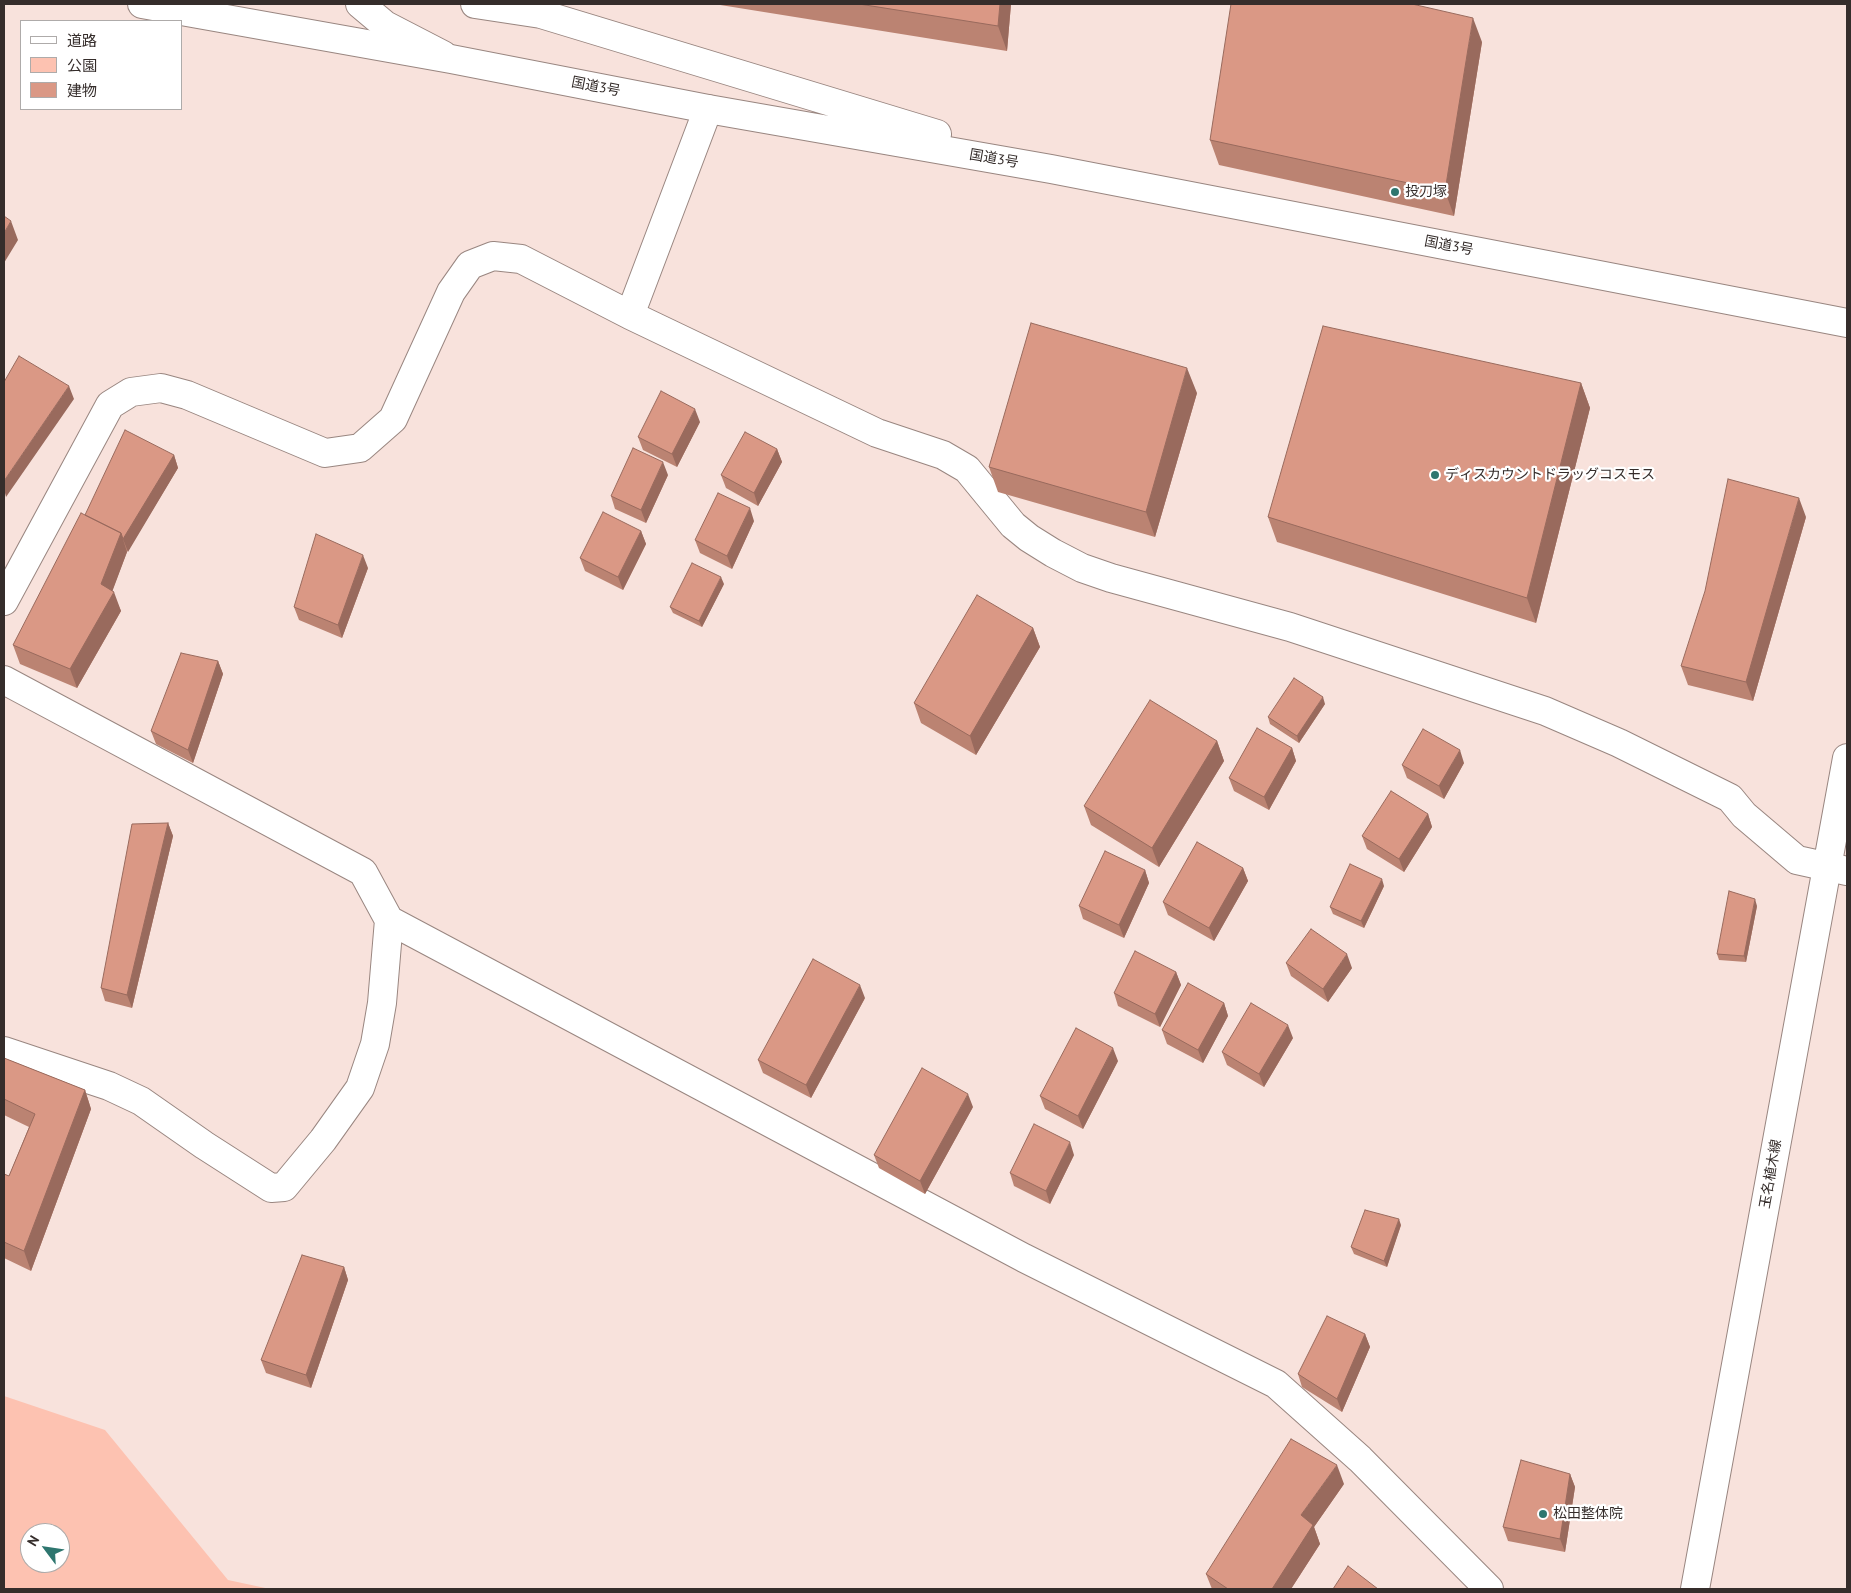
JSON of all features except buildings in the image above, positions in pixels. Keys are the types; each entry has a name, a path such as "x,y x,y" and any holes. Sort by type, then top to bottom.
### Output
{"main road":[{"name":"国道3号","path":"142,4 451,59 708,109 1050,169 1847,323"},
{"path":"360,4 385,24 451,59"},
{"name":"国道3号","path":"475,4 530,9 1050,169"},
{"path":"630,315 708,109"},
{"path":"4,600 110,405 131,392 160,388 187,396 325,453 360,448 393,419 450,292 470,265 493,256 521,260 630,315 877,433 944,454 967,469 1013,525 1053,553 1082,568 1111,578 1290,627 1545,712 1619,743 1730,798 1744,814 1797,860 1837,869"},
{"path":"4,680 363,872 389,920 382,1003 375,1044 360,1088 324,1140 284,1187 271,1188 204,1145 141,1101 109,1086 4,1051"},
{"name":"玉名植木線","path":"1695,1589 1837,869 1847,758"},
{"path":"389,920 708,1088 1024,1258 1276,1384 1360,1459 1488,1589"}],"green space":[{"path":"4,1396 105,1430 228,1580 270,1589 4,1589"}],"place":[{"name":"投刀塚","path":"1395,192"},
{"name":"ディスカウントドラッグコスモス","path":"1435,475"},
{"name":"松田整体院","path":"1543,1514"}]}
